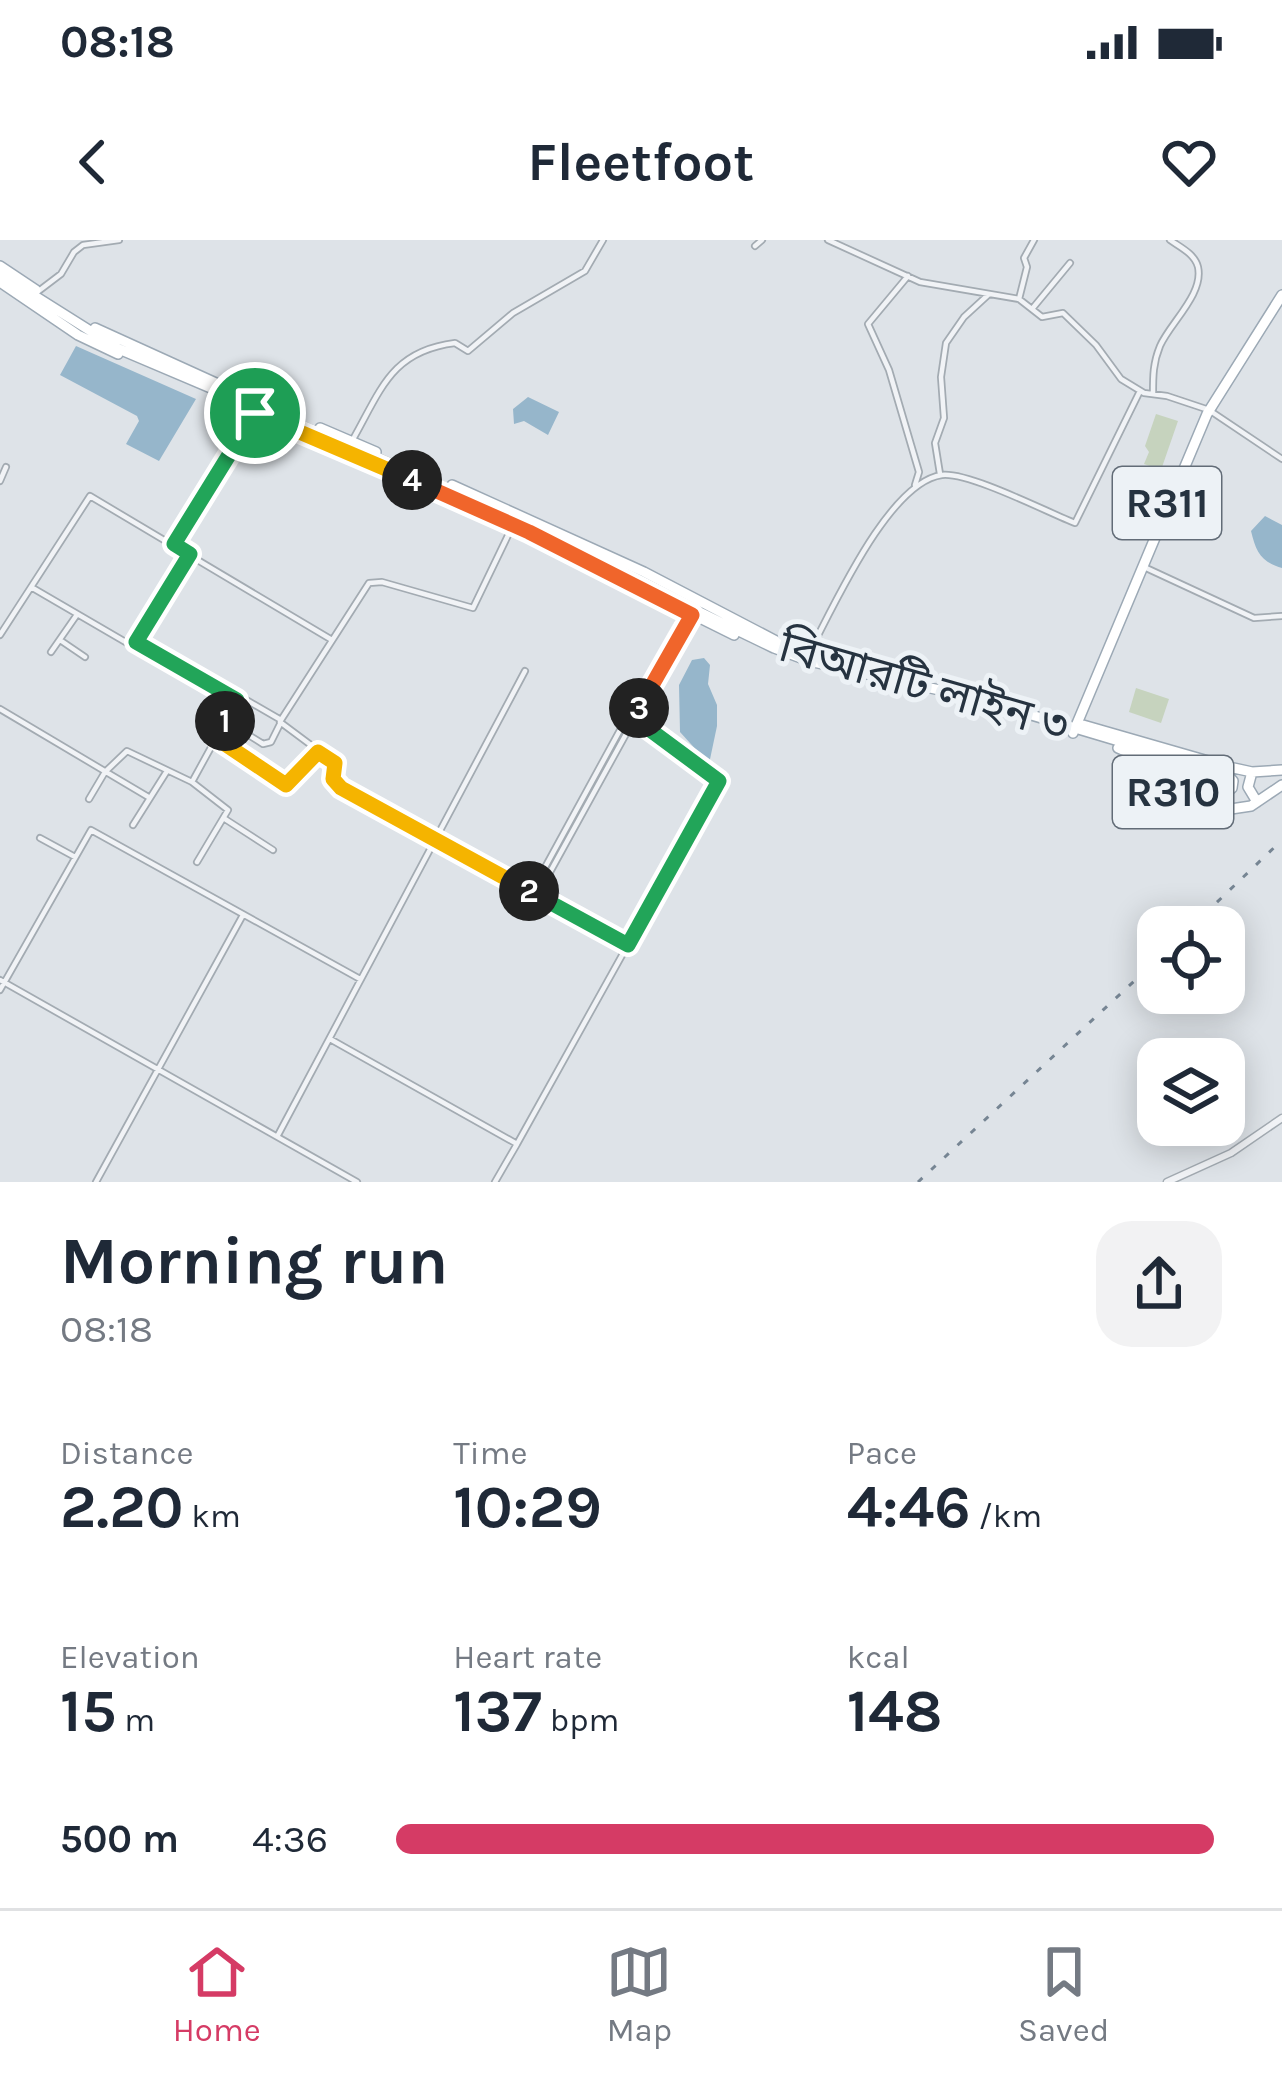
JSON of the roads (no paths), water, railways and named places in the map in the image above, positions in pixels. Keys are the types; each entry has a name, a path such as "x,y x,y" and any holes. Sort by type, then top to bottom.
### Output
{"main road":[{"name":"R310","path":"0,274 106,350 513,525 688,613 809,666 934,692 1252,772 1282,770"},
{"name":"R310","path":"34,296 116,340 570,537 780,643 973,691 1074,728 1136,756 1168,790 1220,806 1243,808 1282,785"},
{"name":"বিআরটি লাইন ৩","path":"34,296 119,349 423,478 774,648 809,661 934,687 1177,758 1226,773 1232,788 1219,798 1176,786 1138,748"},
{"name":"R311","path":"1074,728 1209,410 1282,296"},
{"path":"1166,778 1168,765 1177,758"},
{"path":"1220,806 1233,800 1238,788 1237,777 1228,766"},
{"path":"1252,772 1247,787 1257,802"}],"street":[{"path":"34,296 61,274 83,245 118,240"},
{"path":"352,441 403,359 428,346 455,343 468,351 478,346 513,314 586,271 603,240"},
{"path":"755,246 762,240"},
{"path":"828,240 920,282 1019,299 1042,317 1063,314 1096,345 1121,379 1140,391 1209,410 1282,459"},
{"path":"1019,299 1027,267 1024,258 1034,240"},
{"path":"1153,394 1157,354 1194,291 1198,275 1194,260 1170,240"},
{"path":"1032,309 1070,263"},
{"path":"809,653 850,567 914,488 919,472 889,370 868,324 908,276"},
{"path":"940,475 935,442 944,418 941,377 946,343 964,316 988,295"},
{"path":"914,488 940,475 966,478 1075,523 1140,391"},
{"path":"174,544 255,413"},
{"path":"0,481 6,467"},
{"path":"0,635 90,496 332,640"},
{"path":"226,721 263,744 271,742 374,581 473,608 513,525"},
{"path":"30,587 129,647 190,554"},
{"path":"1140,566 1254,618 1282,616"},
{"path":"510,880 546,873 688,613"},
{"path":"546,873 688,613"},
{"path":"51,652 76,616"},
{"path":"60,640 85,657"},
{"path":"136,642 237,700 251,701 335,763 333,779 341,788 628,945"},
{"path":"278,1136 526,670"},
{"path":"192,782 237,700"},
{"path":"0,710 150,798"},
{"path":"495,1182 719,781 634,718"},
{"path":"216,738 286,785 318,752"},
{"path":"89,799 105,772 127,752 192,782 226,806 225,819 197,862"},
{"path":"133,824 167,771"},
{"path":"225,819 273,850"},
{"path":"357,1182 1,984 91,830 360,980"},
{"path":"40,838 75,857"},
{"path":"546,873 560,908"},
{"path":"96,1182 243,915"},
{"path":"329,1039 517,1144"},
{"path":"1167,1182 1232,1154 1282,1118"}],"water":[{"path":"76,346 196,399 159,461 126,444 139,421 137,416 60,375"},
{"path":"528,397 559,412 548,435 524,421 514,424 513,409"},
{"path":"1265,516 1282,525 1282,568 1264,559 1255,545 1251,531"},
{"path":"704,658 710,665 708,684 717,705 709,764 680,732 679,685 692,660"}],"railway":[{"path":"1213,906 1282,840"},
{"path":"918,1182 1137,979"}]}
